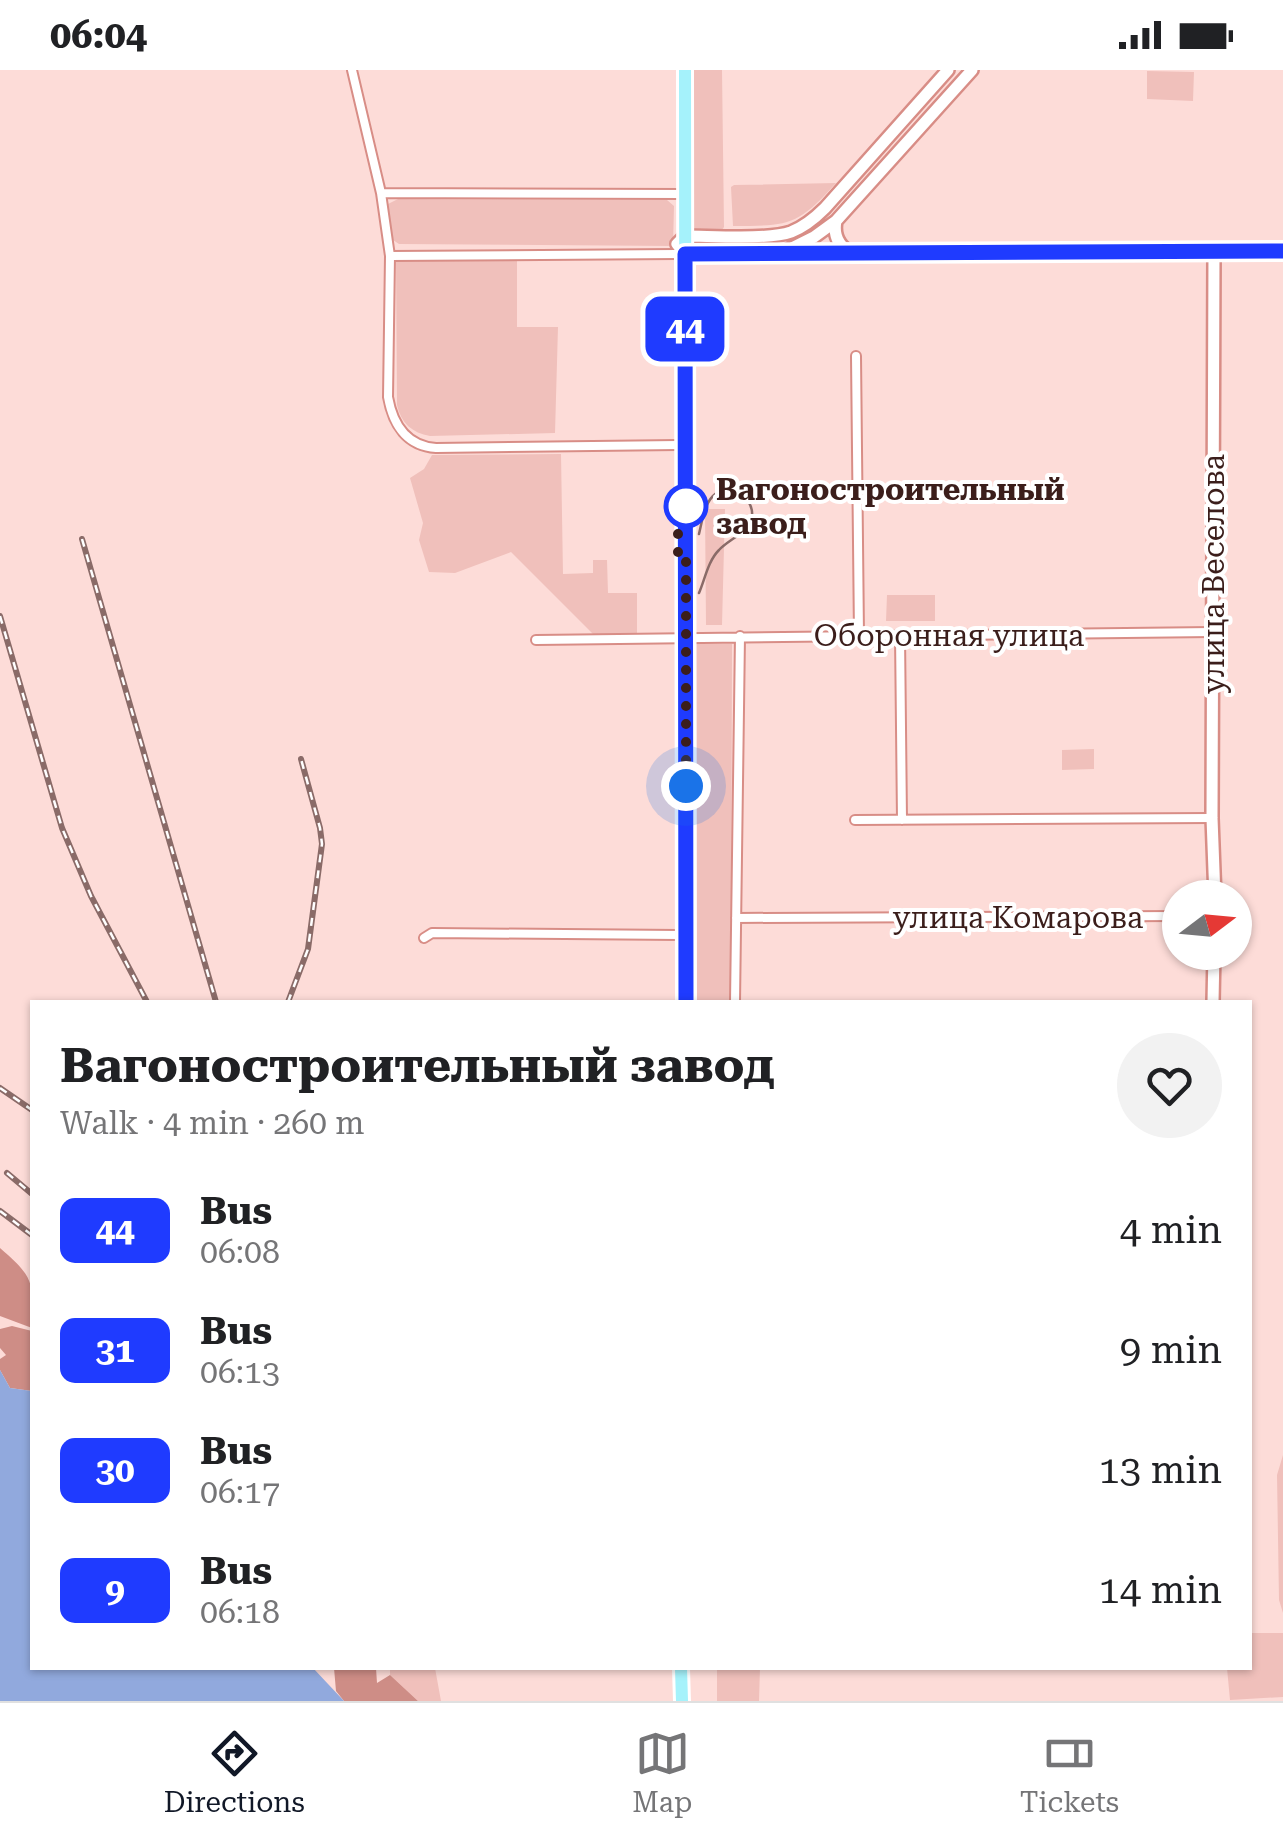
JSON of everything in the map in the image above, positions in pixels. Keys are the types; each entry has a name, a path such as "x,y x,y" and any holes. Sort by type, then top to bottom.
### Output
{"main road":[{"path":"677,70 686,1000"},
{"path":"681,194 685,70"},
{"path":"681,247 777,235 811,221 948,70"},
{"path":"777,254 836,221 972,70"},
{"path":"811,221 814,236 836,254"},
{"path":"836,221 838,241 853,254"},
{"path":"681,247 777,254 1283,251"},
{"name":"улица Веселова","path":"1214,251 1214,880"},
{"path":"678,1000 683,935"},
{"path":"1213,1000 1214,970"},
{"path":"685,1670 686,1701"}],"street":[{"path":"352,70 381,193 390,256 388,398 397,425 415,444 436,448 682,445"},
{"path":"381,193 681,194"},
{"path":"390,256 681,247"},
{"path":"856,356 858,635"},
{"name":"Оборонная улица","path":"536,640 1213,632"},
{"path":"900,635 902,820"},
{"path":"736,1000 740,636"},
{"path":"855,820 1212,818"},
{"name":"улица Комарова","path":"736,918 1162,916"},
{"path":"424,938 432,933 683,935"}],"shaded area":[{"path":"691,70 722,70 722,230 692,228"},
{"path":"1147,71 1194,72 1193,101 1147,99"},
{"path":"836,183 812,208 791,221 733,226 734,185"},
{"path":"398,199 667,200 674,206 673,246 399,244 393,240 388,204"},
{"path":"396,260 517,261 517,327 558,327 555,433 430,436 408,426 397,405"},
{"path":"561,454 563,574 593,573 593,560 607,560 608,593 637,593 637,634 596,637 511,552 455,573 429,572 419,540 423,523 410,478 424,469 432,455"},
{"path":"705,509 725,509 722,625 706,625"},
{"path":"887,595 935,595 935,621 886,621"},
{"path":"693,644 732,644 731,1000 693,1000"},
{"path":"1094,749 1094,769 1062,770 1062,750"},
{"path":"0,1248 30,1283 30,1327 0,1316"},
{"path":"12,1326 30,1330 30,1391 10,1388 0,1370 0,1359 6,1355 0,1348 0,1329"},
{"path":"1283,1455 1283,1613 1279,1600 1277,1475"},
{"path":"1252,1633 1283,1633 1283,1697 1230,1700 1227,1670 1252,1670"},
{"path":"334,1670 376,1670 377,1683 390,1675 418,1701 344,1701 336,1691"},
{"path":"390,1670 435,1670 441,1701 418,1701 390,1675"},
{"path":"717,1670 760,1670 759,1701 717,1701"}],"water":[{"path":"0,1370 10,1388 30,1391 30,1670 315,1670 344,1701 0,1701"}],"tram line":[{"path":"699,534 707,504 719,492 732,490 749,502 750,522 715,554 699,593"}],"railway":[{"path":"82,539 215,1000"},
{"path":"0,616 62,828 91,896 146,1000"},
{"path":"289,1000 308,949 322,844 301,759"},
{"path":"0,1088 30,1109"},
{"path":"7,1173 30,1192"},
{"path":"0,1211 30,1234"}],"bus line":[{"name":"44","path":"686,1000 685,254 1283,251"}],"place":[{"name":"Вагоностроительный завод","path":"686,506"}],"route":[{"path":"686,506 678,506 678,552 686,552 686,786"}]}
